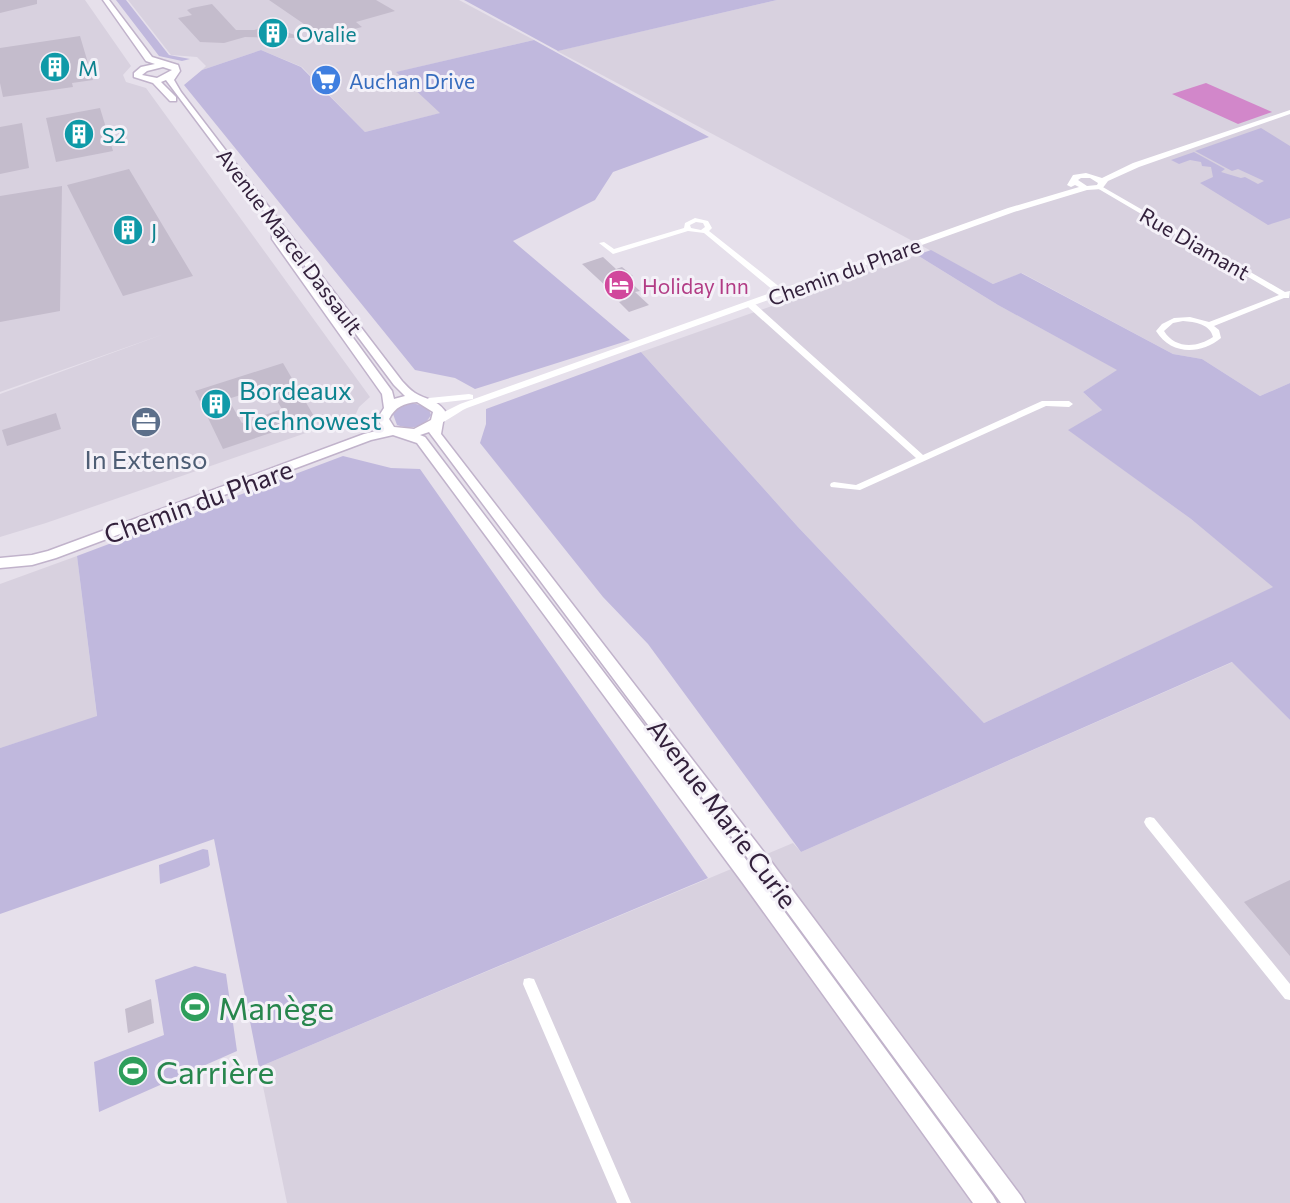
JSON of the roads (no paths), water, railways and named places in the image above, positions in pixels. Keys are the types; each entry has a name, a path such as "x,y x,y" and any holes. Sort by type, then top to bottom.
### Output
{"main road":[{"path":"100,0 146,64 144,69 163,65"},
{"path":"106,0 149,59 163,65"},
{"name":"Avenue Marcel Dassault","path":"163,65 175,67 176,71 170,80 178,93 398,383 410,395 425,400"},
{"name":"Avenue Marcel Dassault","path":"144,69 138,74 139,77 155,80 165,89 383,387 388,396 386,413"},
{"path":"155,80 172,76"},
{"path":"425,400 439,411 435,423 420,432 400,432 385,425 386,413 400,401 425,400"},
{"name":"Chemin du Phare","path":"0,553 29,551 67,540 364,430 386,413"},
{"name":"Avenue Marie Curie","path":"435,423 435,435 764,866 1014,1203"},
{"name":"Chemin du Phare","path":"4,564 51,555 368,437 400,432"},
{"name":"Avenue Marie Curie","path":"400,432 421,440 748,876 986,1203"}],"street":[{"name":"Chemin du Phare","path":"425,400 458,400 517,387 1011,210 1068,187 1078,176 1090,176 1136,165 1290,112"},
{"path":"1074,181 1086,188 1101,185 1136,165"},
{"path":"1090,176 1101,185"},
{"name":"Rue Diamant","path":"1101,185 1288,295"},
{"name":"Chemin du Phare","path":"1011,210 1086,188"},
{"path":"687,229 688,222 703,221 709,226 705,231"},
{"path":"602,243 613,252 687,229 694,232 705,231 783,293"},
{"path":"1209,325 1215,330 1217,338 1192,348 1170,342 1160,331 1166,324 1181,319 1199,320 1209,325 1288,295"},
{"path":"751,305 922,459"},
{"name":"Chemin du Phare","path":"435,423 451,410 504,394 517,387"},
{"path":"834,485 857,488 1045,404 1069,404"},
{"path":"1150,822 1290,994"},
{"path":"528,984 624,1203"}],"place":[{"name":"Ovalie","path":"273,33"},
{"name":"M","path":"55,67"},
{"name":"Auchan Drive","path":"326,80"},
{"name":"S2","path":"79,134"},
{"name":"J","path":"128,230"},
{"name":"Holiday Inn","path":"619,285"},
{"name":"Bordeaux Technowest","path":"216,404"},
{"name":"In Extenso","path":"146,422"},
{"name":"Manège","path":"195,1007"},
{"name":"Carrière","path":"133,1071"}]}
